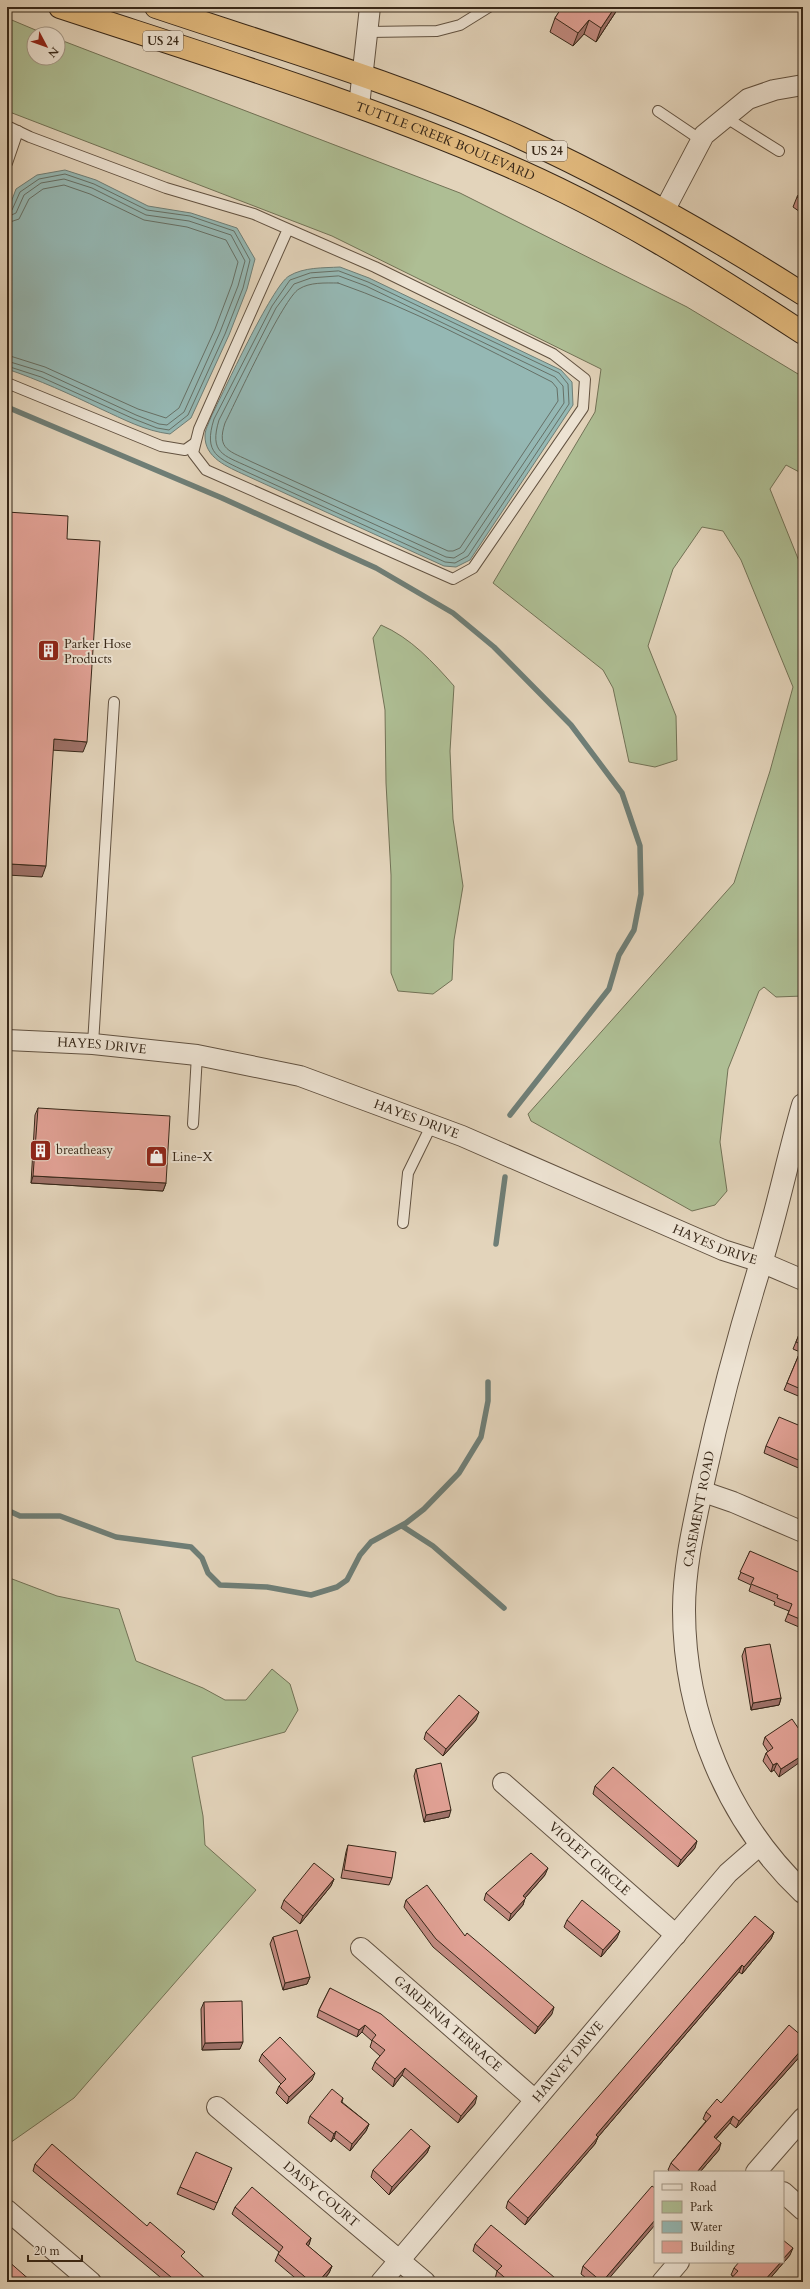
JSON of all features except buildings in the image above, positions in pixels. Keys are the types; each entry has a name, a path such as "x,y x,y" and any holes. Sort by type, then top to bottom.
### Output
{"highway":[{"name":"TUTTLE CREEK BOULEVARD","path":"60,7 359,106 505,164 646,234 705,268 803,333"},
{"name":"US 24","path":"156,7 363,75 518,136 606,179 664,211 803,294"}],"street":[{"path":"359,106 370,7"},
{"path":"664,211 701,140 724,117 748,99 774,90 803,85"},
{"name":"HAYES DRIVE","path":"7,1040 93,1044 197,1056 300,1076 432,1124 512,1157 715,1247 761,1262 803,1280"},
{"name":"CASEMENT ROAD","path":"803,1105 761,1262 721,1399 687,1560 684,1610 692,1690 711,1756 742,1818 760,1845 803,1892"},
{"path":"701,1491 733,1502 803,1532"},
{"name":"VIOLET CIRCLE","path":"503,1783 676,1935"},
{"name":"HARVEY DRIVE","path":"381,2282 729,1872 760,1845"},
{"name":"GARDENIA TERRACE","path":"361,1948 535,2100"},
{"name":"DAISY COURT","path":"217,2107 425,2282"},
{"path":"759,2171 803,2118"},
{"path":"784,2193 803,2210"},
{"path":"7,2210 91,2282"},
{"path":"662,2282 678,2263"}],"lane":[{"path":"368,32 437,31 460,25 489,7"},
{"path":"658,111 701,140"},
{"path":"724,117 779,150"},
{"path":"7,126 159,186 254,214 375,267 553,354 585,379 583,408 473,568 453,579 206,470 192,453 199,429 288,229"},
{"path":"7,163 18,131"},
{"path":"7,383 161,446 185,450 195,443"},
{"path":"93,1044 114,702"},
{"path":"7,1040 7,1048"},
{"path":"193,1124 197,1056"},
{"path":"404,1223 408,1173 432,1124"}],"green space":[{"path":"7,18 26,26 26,66 66,66 66,42 460,193 687,307 803,377 803,474 786,465 770,489 803,571 803,996 776,997 764,987 759,991 728,1069 720,1142 727,1191 715,1205 692,1211 531,1121 528,1114 734,883 770,771 793,687 741,560 723,531 702,527 673,569 648,646 676,716 677,760 655,767 629,762 613,688 603,670 493,583 595,412 601,369 332,236 7,111"},
{"path":"381,625 392,630 421,651 454,686 450,751 453,819 463,886 454,940 452,980 433,994 398,991 391,973 391,875 386,783 385,710 373,638"},
{"path":"7,1577 57,1596 119,1609 136,1661 203,1688 225,1700 246,1700 272,1669 290,1684 298,1710 285,1732 192,1757 203,1816 205,1845 256,1890 74,2098 7,2145"}],"water":[{"path":"65,170 96,180 148,206 191,213 237,228 255,259 247,289 229,335 191,418 170,434 134,424 31,378 7,369 7,213 16,189 37,175"},
{"path":"340,267 369,278 561,370 572,382 573,405 470,560 456,567 444,566 231,469 218,461 208,450 205,433 211,417 236,364 271,299 281,284 289,276 301,271 314,268"}],"waterway":[{"path":"7,407 222,498 376,568 453,613 494,647 571,725 622,793 640,846 641,894 634,930 619,955 609,989 510,1115"},
{"path":"496,1244 505,1177"},
{"path":"7,1510 20,1516 60,1516 116,1537 191,1547 202,1558 208,1573 220,1585 267,1587 311,1595 337,1587 347,1580 360,1555 371,1542 406,1523 424,1509 459,1473 481,1437 488,1401 488,1382"},
{"path":"402,1526 433,1546 504,1608"}],"place":[{"name":"Parker Hose Products","path":"48,651"},
{"name":"breatheasy","path":"41,1150"},
{"name":"Line-X","path":"157,1157"}]}
